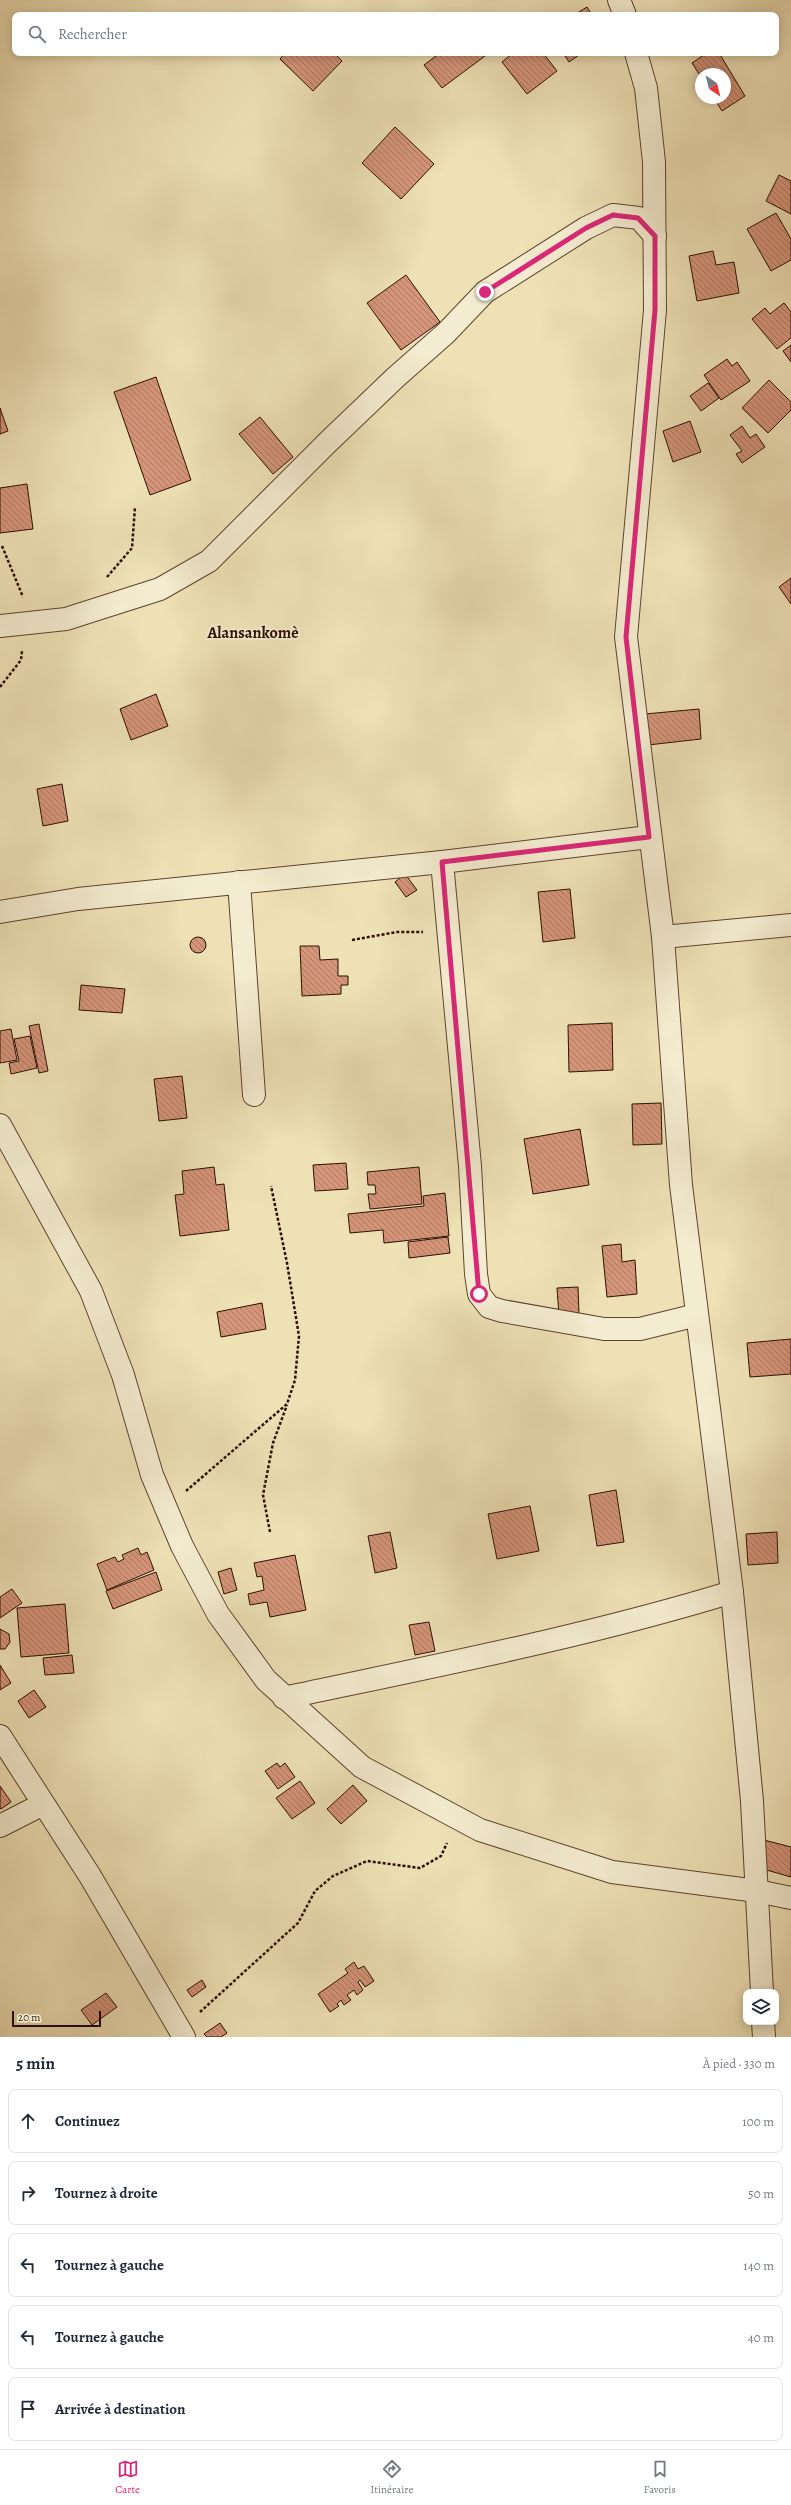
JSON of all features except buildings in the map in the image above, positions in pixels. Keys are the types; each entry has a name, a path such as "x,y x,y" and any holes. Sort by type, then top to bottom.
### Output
{"street":[{"path":"619,0 624,12"},
{"path":"637,56 646,88 654,162 655,310 626,637 662,937 681,1185 732,1592 752,1801 762,1989"},
{"path":"0,626 66,619 160,589 209,561 328,442 396,377 446,333 485,292 534,259 586,228 613,215 638,218 655,236"},
{"path":"0,912 78,899 442,862 649,837"},
{"path":"442,862 479,1294 489,1307 502,1311 604,1329 640,1329 697,1315"},
{"path":"239,882 254,1095"},
{"path":"662,937 791,925"},
{"path":"0,1125 91,1291 123,1375 152,1475 182,1546 218,1614 266,1680 284,1698 362,1767 480,1830 612,1872 757,1891 791,1898"},
{"path":"284,1698 495,1653 644,1618 732,1592"},
{"path":"0,1736 90,1876 182,2035"},
{"path":"0,1826 43,1804"},
{"path":"763,2025 764,2037"}],"path":[{"path":"105,579 132,548 135,507"},
{"path":"0,687 21,660 29,623 2,546"},
{"path":"352,940 397,932 426,932 449,938"},
{"path":"270,1532 263,1495 273,1443 295,1380 299,1336 287,1263 271,1186"},
{"path":"166,1507 287,1404"},
{"path":"182,2035 221,1991 298,1922 315,1892 333,1876 367,1861 420,1868 441,1856 459,1819"}],"district":[{"name":"Alansankomè","path":"253,633"}],"route":[{"path":"479,1294 476,1274 470,1166 442,862 649,837 626,637 655,310 655,236 638,218 613,215 586,228 534,259 485,292"}]}
